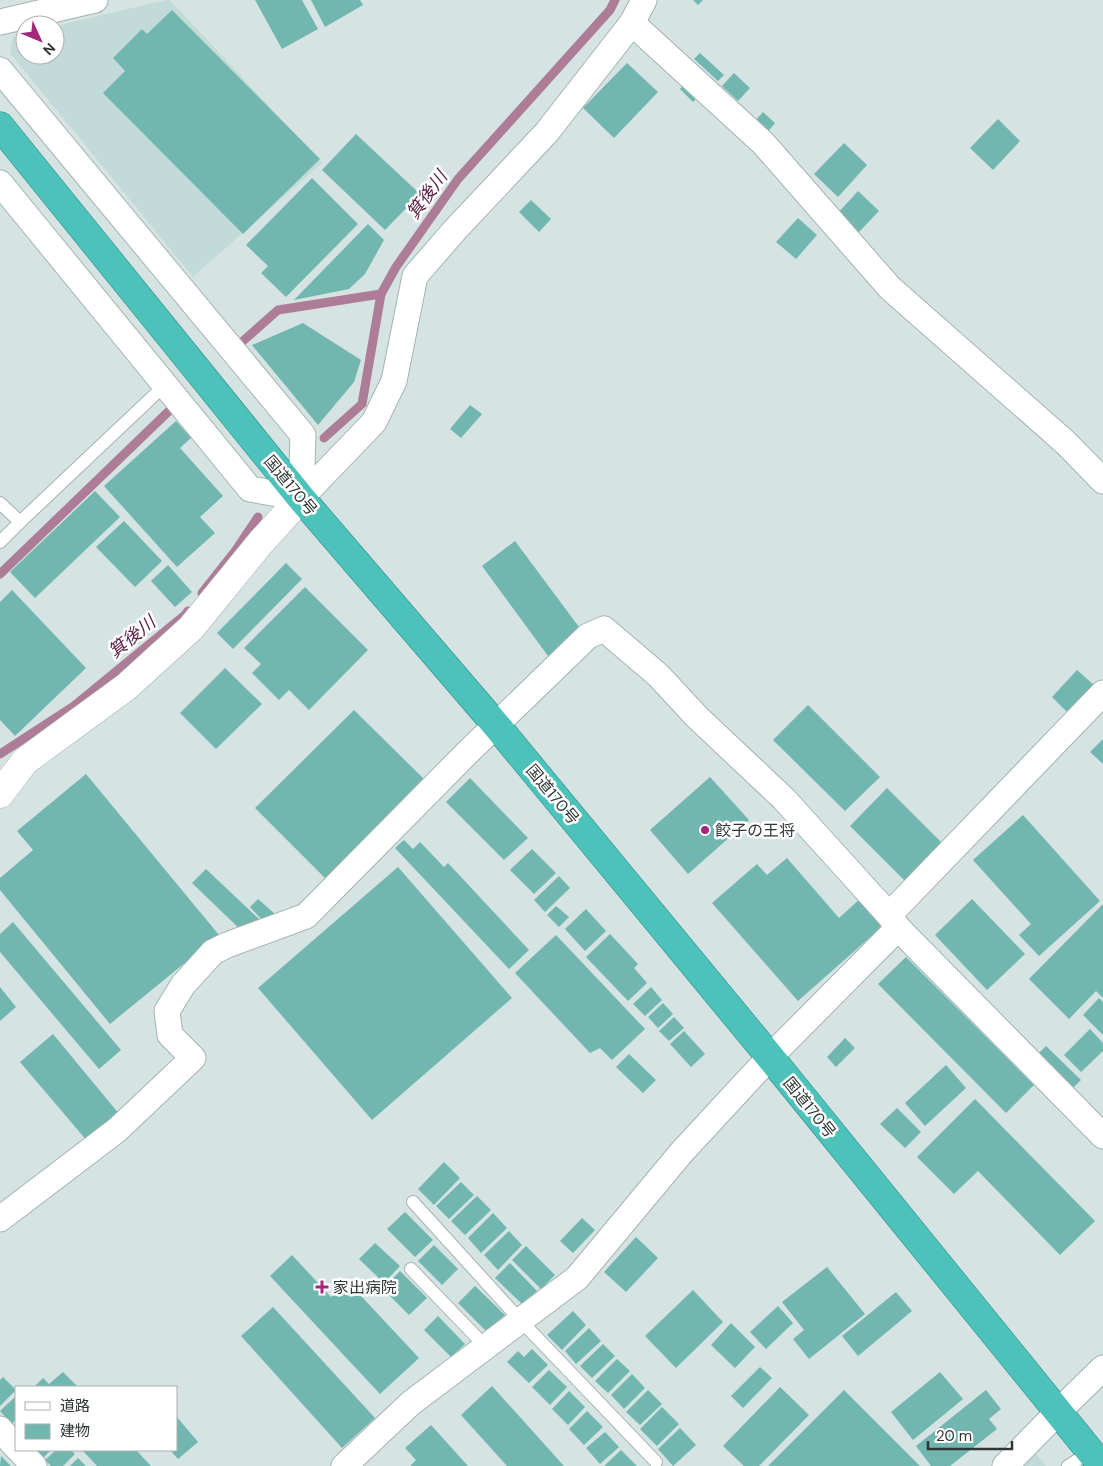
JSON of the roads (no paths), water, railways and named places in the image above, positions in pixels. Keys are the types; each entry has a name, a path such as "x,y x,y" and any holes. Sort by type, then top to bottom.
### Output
{"highway":[{"name":"国道170号","path":"0,126 301,498 496,725 770,1057 1058,1412 1087,1461"}],"street":[{"path":"0,22 95,0"},
{"path":"0,794 25,761 126,687 191,628 261,542 374,422 394,381 415,276 454,231 547,132 632,23 644,0"},
{"path":"632,23 763,143 890,288 1066,443 1103,481"},
{"path":"0,70 303,435 301,498"},
{"path":"0,183 250,489 301,498"},
{"path":"0,1219 116,1130 193,1058 170,1035 166,1011 183,985 213,952 306,916 496,725 588,636 604,629 658,676 697,717 784,799 894,922 1103,1136"},
{"path":"348,1465 411,1403 577,1278 681,1153 1103,693"},
{"path":"1005,1466 1103,1368"},
{"path":"0,1429 15,1446"},
{"path":"20,1451 34,1466"}],"lane":[{"path":"0,542 165,385"},
{"path":"0,503 20,522"},
{"path":"413,1202 521,1321 656,1462"},
{"path":"411,1269 486,1347"}],"waterway":[{"name":"箕後川","path":"324,438 362,404 381,294 396,267 458,179 610,10 615,0"},
{"path":"243,341 278,310 381,294"},
{"path":"0,574 171,409"},
{"name":"箕後川","path":"202,593 236,550 258,517"},
{"name":"箕後川","path":"0,754 74,706 188,611"}],"place":[{"name":"餃子の王将","path":"705,830"},
{"name":"家出病院","path":"322,1287"}]}
